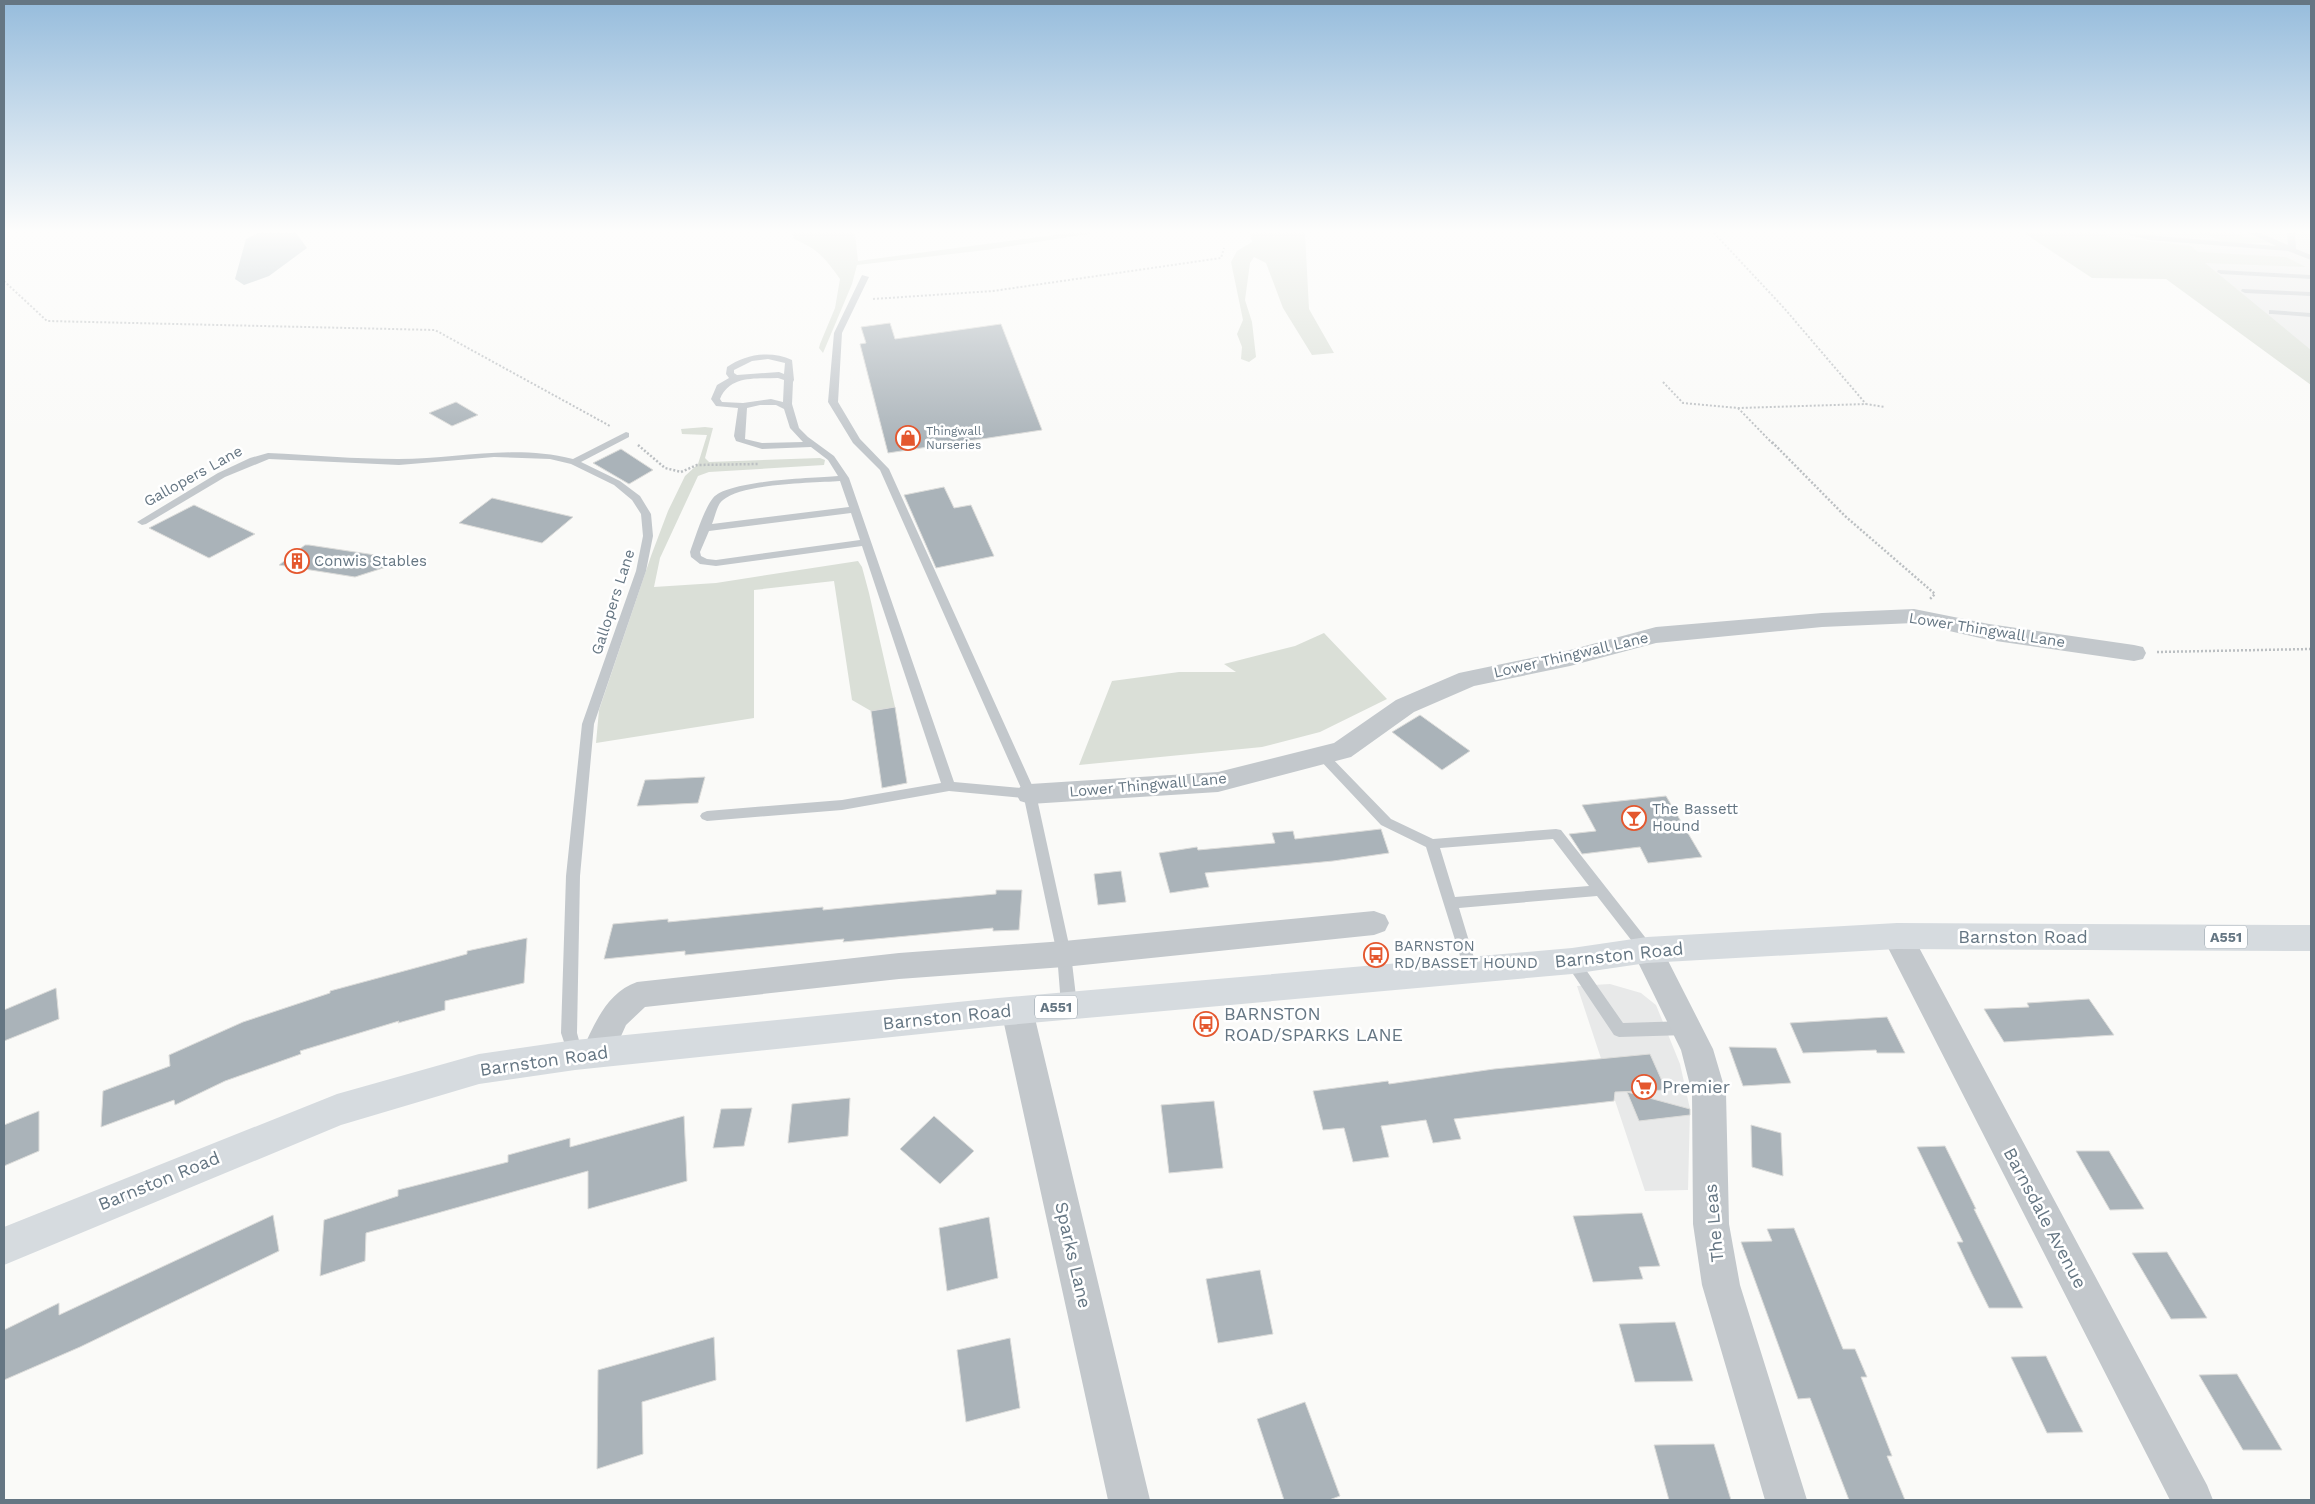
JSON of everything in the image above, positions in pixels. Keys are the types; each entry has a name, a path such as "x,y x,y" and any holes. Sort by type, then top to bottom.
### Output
{"main road":[{"name":"Barnston Road","path":"4,1246 337,1110 479,1069 586,1054 1069,1005 1471,971 1572,961 1647,950 1897,936 2311,938"}],"street":[{"name":"Lower Thingwall Lane","path":"1030,794 1218,782 1342,750 1405,706 1468,679 1570,658 1656,635 1822,620 1914,616 1989,632 2134,653"},
{"path":"586,1054 615,1016 637,995 899,966 1064,954 1374,923"},
{"name":"Barnsdale Avenue","path":"1897,936 2192,1500"},
{"name":"The Leas","path":"1647,950 1697,1048 1709,1094 1710,1224 1721,1285 1786,1500"},
{"name":"Sparks Lane","path":"1017,1010 1129,1500"}],"lane":[{"path":"852,303 838,333 833,402 856,440 884,469 1030,794 1064,954 1069,1005"},
{"path":"2272,312 2311,315"},
{"path":"735,378 730,374 730,369 744,360 783,358 789,362 790,380 787,406 800,436 832,458 844,478 949,786"},
{"path":"787,406 782,403 768,402 743,406 719,404 715,399 720,387 735,378 780,375 790,380"},
{"path":"743,406 739,436 741,442 762,446 813,444"},
{"path":"574,462 626,435"},
{"name":"Gallopers Lane","path":"142,522 234,470 257,458 268,456 399,462 516,453 550,456 574,462 618,483 636,498 646,514 648,536 641,571 588,724 573,876 569,1033 586,1054"},
{"path":"844,478 732,490 717,499 695,552 696,557 704,562 716,562 866,542"},
{"path":"705,528 855,509"},
{"path":"1322,755 1386,822 1432,844 1556,834 1647,950"},
{"path":"707,816 842,805 949,786 1030,794"},
{"path":"1432,844 1471,971"},
{"path":"1450,903 1601,890"},
{"path":"1572,961 1619,1030 1687,1028"}],"path":[{"path":"28,303 47,321 435,330 626,435 665,468 681,472 697,466 767,463"},
{"path":"851,306 858,303"},
{"path":"1780,303 1866,404"},
{"path":"1663,382 1675,397 1683,403 1738,408 1866,404 1885,406"},
{"path":"1738,408 1845,516 1935,594 1914,616"},
{"path":"2134,653 2311,649"}],"shaded area":[{"path":"836,303 844,303 823,353 819,348 820,344"},
{"path":"1240,303 1246,303 1252,322 1256,357 1249,362 1241,359 1242,347 1237,334 1243,320"},
{"path":"1281,303 1309,303 1309,309 1334,353 1312,355"},
{"path":"2199,303 2254,303 2311,350 2311,385"},
{"path":"2209,303 2311,303 2311,380"},
{"path":"713,428 705,458 709,462 820,458 825,460 824,465 709,472 698,476 660,558 654,587 716,583 858,561 862,567 869,593 895,707 871,711 852,700 834,581 754,590 754,718 596,743 599,710 651,556 668,511 685,476 698,464 707,435 682,434 681,429"},
{"path":"1324,633 1387,699 1320,732 1262,747 1079,765 1112,681 1179,672 1236,672 1224,664 1295,646"},
{"path":"1610,984 1641,993 1656,1005 1680,1064 1690,1109 1688,1190 1645,1191 1577,986"}],"building":[{"path":"890,323 895,339 1001,324 1042,430 888,453 860,344 866,343 861,327"},
{"path":"456,402 478,415 452,426 429,413"},
{"path":"621,449 653,470 629,484 593,463"},
{"path":"944,487 954,508 971,505 994,556 936,568 904,495"},
{"path":"492,498 573,517 542,543 459,523"},
{"path":"194,505 255,534 209,558 149,528"},
{"path":"305,545 408,560 355,577 279,565"},
{"path":"895,707 907,783 882,788 871,711"},
{"path":"1420,715 1470,751 1442,770 1392,732"},
{"path":"705,777 698,803 637,806 645,780"},
{"name":"The Bassett Hound","path":"1666,796 1702,857 1648,863 1640,847 1582,854 1569,834 1596,831 1582,805"},
{"path":"1381,829 1389,853 1333,861 1205,873 1209,887 1170,893 1159,853 1197,847 1198,850 1275,843 1272,833 1293,831 1295,839"},
{"path":"1121,871 1126,902 1098,905 1094,874"},
{"path":"996,890 1022,890 1019,930 993,931 993,928 843,942 844,939 685,955 685,951 604,959 613,924 668,919 668,922 823,907 823,910 996,894"},
{"path":"527,938 524,983 445,1001 445,1010 398,1023 399,1021 300,1051 301,1054 225,1081 175,1105 174,1100 101,1127 103,1091 170,1066 169,1055 243,1022 330,993 330,991 467,954 467,951"},
{"path":"56,988 59,1019 4,1041 4,1010"},
{"path":"2089,999 2114,1035 2004,1042 1984,1009 2029,1007 2027,1003"},
{"path":"1887,1017 1905,1053 1877,1053 1876,1050 1803,1053 1790,1023"},
{"path":"1729,1047 1776,1048 1791,1083 1743,1086"},
{"path":"1650,1054 1666,1090 1615,1092 1614,1101 1454,1119 1461,1139 1433,1143 1426,1120 1381,1126 1389,1157 1353,1162 1344,1128 1323,1130 1313,1091 1388,1081 1389,1084 1494,1069"},
{"path":"1627,1092 1690,1109 1690,1115 1639,1121"},
{"path":"850,1098 848,1136 788,1143 792,1104"},
{"path":"1214,1101 1223,1168 1169,1173 1161,1105"},
{"path":"752,1108 744,1146 713,1148 721,1109"},
{"path":"39,1111 39,1151 4,1166 4,1125"},
{"path":"684,1116 687,1181 588,1209 588,1171 366,1233 365,1261 320,1276 324,1220 398,1196 398,1190 508,1162 508,1155 570,1138 570,1147"},
{"path":"934,1116 974,1151 940,1184 900,1149"},
{"path":"1751,1125 1781,1133 1783,1176 1752,1167"},
{"path":"1945,1146 2023,1308 1989,1308 1972,1274 1957,1242 1963,1242 1917,1147"},
{"path":"2076,1151 2109,1151 2144,1209 2110,1210"},
{"path":"1642,1213 1660,1266 1639,1267 1643,1279 1593,1282 1573,1216"},
{"path":"273,1215 279,1251 80,1347 4,1380 4,1330 59,1303 59,1315"},
{"path":"989,1217 998,1278 947,1291 939,1228"},
{"path":"1794,1228 1843,1349 1855,1349 1867,1377 1861,1377 1892,1456 1887,1456 1905,1500 1849,1500 1810,1398 1798,1399 1741,1242 1772,1241 1767,1229"},
{"path":"2167,1252 2207,1318 2171,1319 2132,1253"},
{"path":"1260,1270 1273,1334 1218,1343 1206,1279"},
{"path":"1675,1322 1693,1381 1635,1382 1619,1324"},
{"path":"714,1337 716,1380 642,1402 643,1454 597,1469 598,1370"},
{"path":"1010,1338 1020,1408 966,1422 957,1350"},
{"path":"2046,1356 2083,1432 2047,1433 2011,1357"},
{"path":"2237,1374 2282,1450 2243,1450 2199,1375"},
{"path":"1305,1402 1340,1496 1329,1500 1284,1500 1257,1419"},
{"path":"1714,1444 1731,1500 1669,1500 1654,1445"}],"place":[{"name":"Thingwall Nurseries","path":"908,438"},
{"name":"Conwis Stables","path":"297,561"},
{"name":"The Bassett Hound","path":"1634,818"},
{"name":"BARNSTON RD/BASSET HOUND","path":"1376,955"},
{"name":"BARNSTON ROAD/SPARKS LANE","path":"1206,1024"},
{"name":"Premier","path":"1644,1087"}]}
